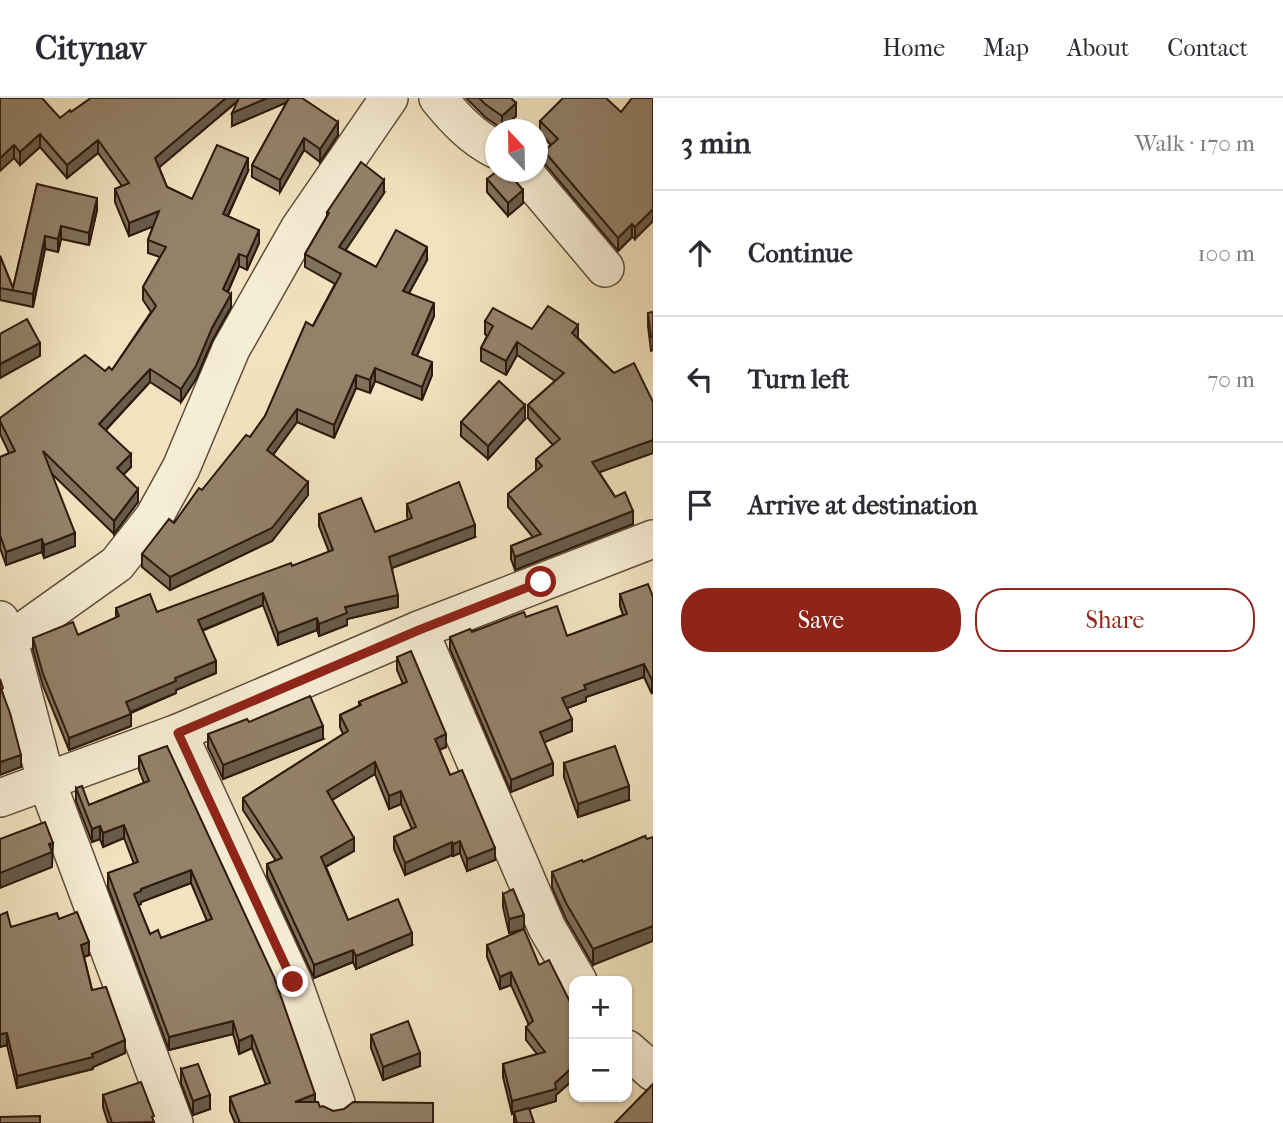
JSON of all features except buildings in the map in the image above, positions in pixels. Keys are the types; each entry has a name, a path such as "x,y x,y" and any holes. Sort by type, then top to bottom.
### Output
{"street":[{"path":"174,1123 46,780 5,630 117,564 154,517 181,468 231,349 299,229 389,98"},
{"path":"438,98 478,140 485,144"},
{"path":"532,182 605,268"},
{"path":"0,798 178,733 419,630 650,548"},
{"path":"419,630 547,928 575,976"},
{"path":"178,733 293,982 336,1103"},
{"path":"632,1053 653,1072"}],"route":[{"path":"293,982 178,733 419,630 541,582"}]}
